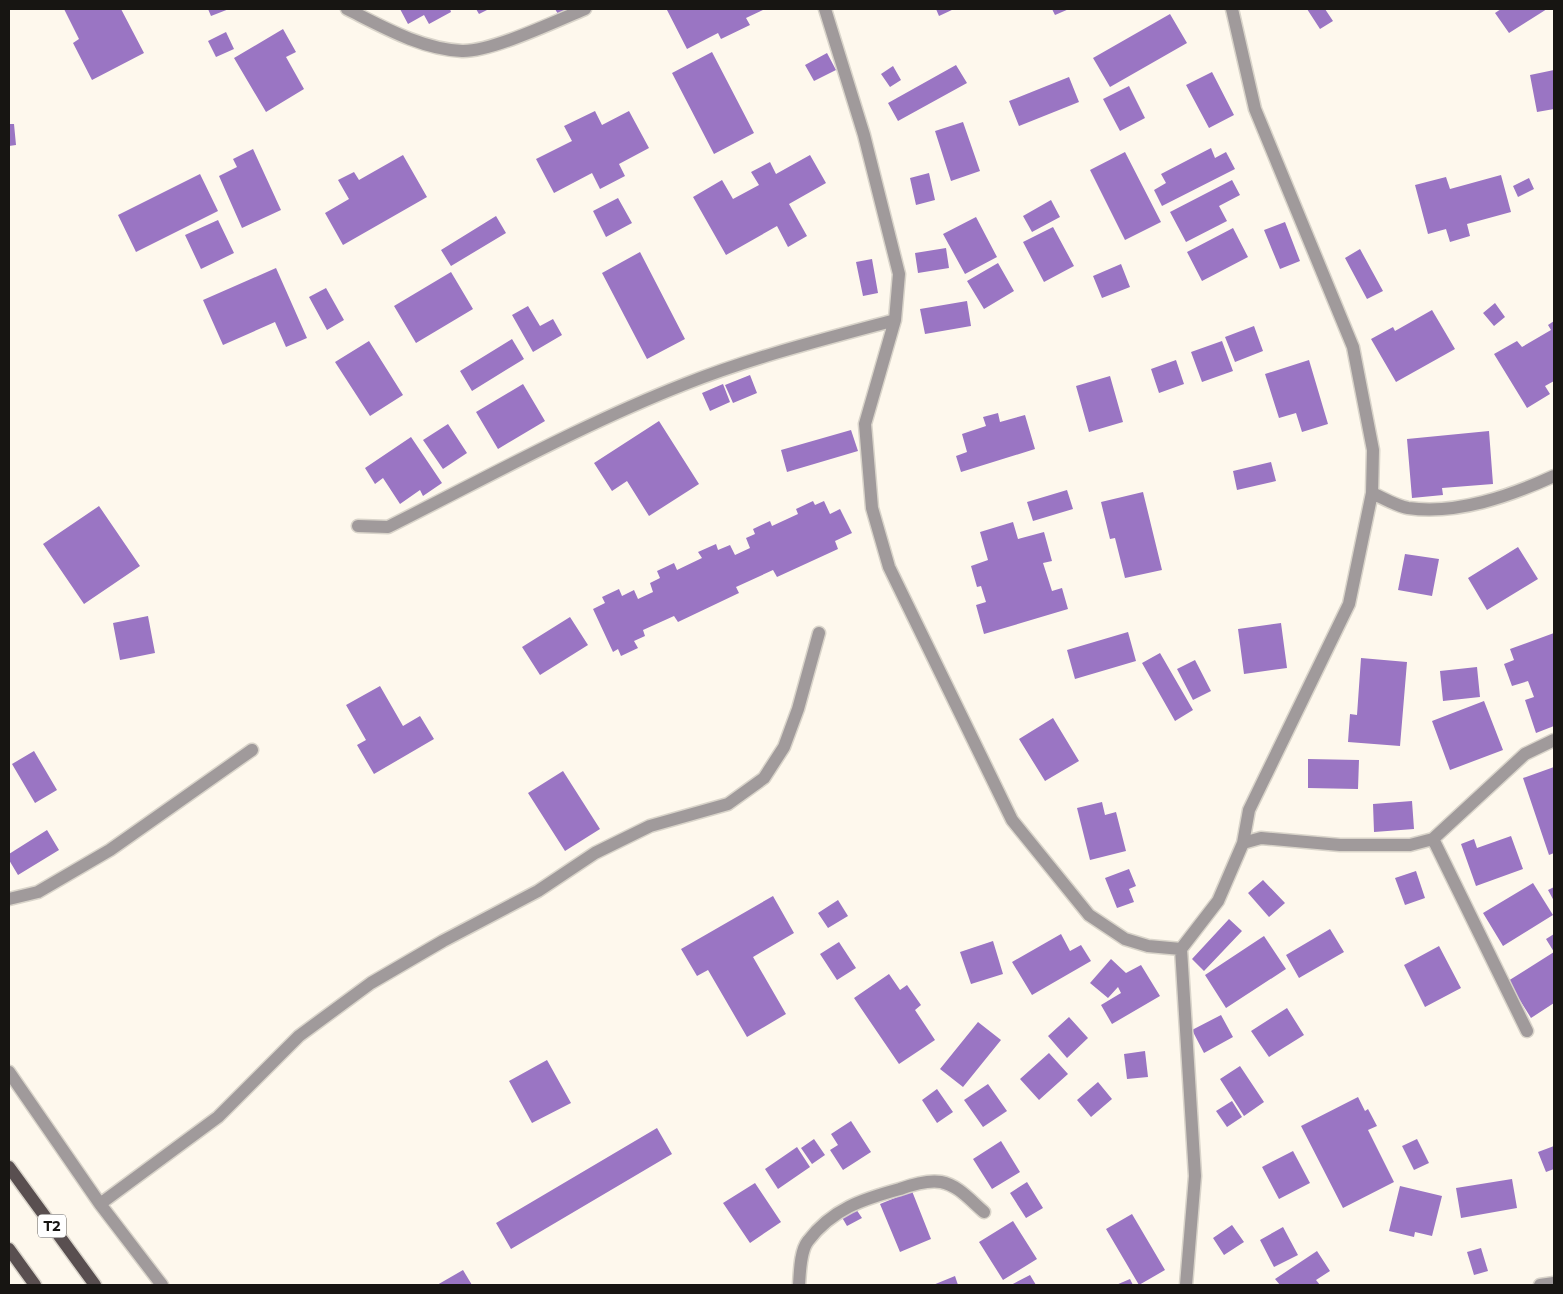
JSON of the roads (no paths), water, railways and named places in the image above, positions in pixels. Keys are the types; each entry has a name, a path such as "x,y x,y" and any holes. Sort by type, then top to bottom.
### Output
{"main road":[{"name":"T2","path":"9,1167 95,1285"},
{"path":"9,1249 35,1285"}],"street":[{"path":"347,9 405,37 440,48 464,51 482,49 585,9"},
{"path":"825,9 864,135 899,274 895,320 865,424 872,508 889,566 1012,820 1089,915 1125,939 1148,946 1181,949"},
{"path":"1186,1285 1195,1176 1181,949 1218,901 1243,843 1249,810 1349,604 1372,493 1374,450 1353,347 1255,110 1232,9"},
{"path":"358,526 388,527 624,409 687,383 810,343 895,320"},
{"path":"1372,493 1406,508 1447,509 1527,488 1554,476"},
{"path":"100,1204 218,1117 299,1036 371,983 443,941 538,891 595,853 650,826 728,804 764,778 787,740 798,709 818,633"},
{"path":"1243,843 1261,838 1340,846 1410,845 1433,839 1525,754 1554,740"},
{"path":"9,899 38,892 110,850 252,750"},
{"path":"1433,839 1527,1031"},
{"path":"9,1072 100,1204 162,1285"},
{"path":"799,1285 800,1268 807,1242 833,1216 857,1201 911,1185 939,1181 953,1186 984,1212"},
{"path":"1540,1285 1554,1283"}]}
